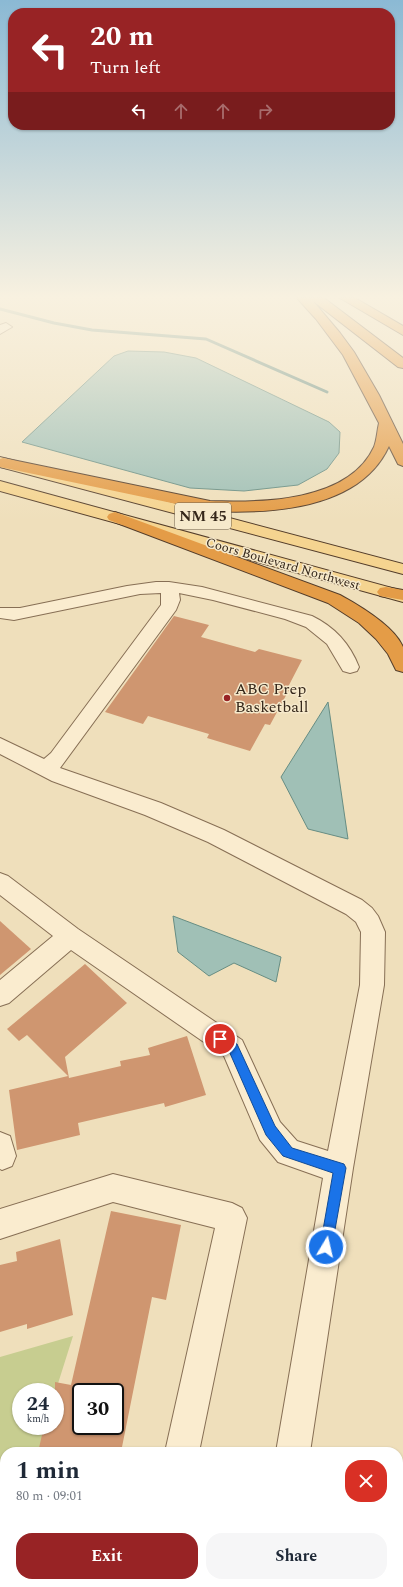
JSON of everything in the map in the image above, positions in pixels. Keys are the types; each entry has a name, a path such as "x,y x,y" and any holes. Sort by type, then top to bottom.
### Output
{"highway":[{"path":"361,372 376,399 403,462"},
{"path":"1,463 210,506 232,508 264,506 316,497 357,478 370,466 381,449 386,422"},
{"path":"115,517 334,599 366,617 387,638 403,666"}],"main road":[{"name":"Coors Boulevard Northwest","path":"1,463 403,569"},
{"name":"Coors Boulevard Northwest","path":"0,486 397,595"}],"street":[{"path":"2,617 141,589 169,587 195,590 296,616 318,626 342,649 350,667"},
{"path":"45,770 58,758 170,606 171,600 169,587"},
{"path":"0,745 45,770 189,824 286,871 354,907 364,915 370,923 373,932 374,944 372,985 339,1168 294,1447"},
{"path":"0,882 70,936 233,1048 270,1130 288,1152 339,1168"},
{"path":"0,995 70,936"},
{"path":"0,1224 113,1188 232,1218 183,1447"}],"green space":[{"path":"73,1336 58,1383 12,1383 12,1435 45,1435 44,1447 0,1447 0,1357"}],"water":[{"path":"97,372 225,372 329,422 340,432 339,453 327,469 298,485 244,491 190,488 22,442"},
{"path":"328,702 348,839 308,829 281,777"},
{"path":"173,916 281,957 276,982 234,963 209,976 178,952"}],"building":[{"name":"ABC Prep Basketball","path":"174,616 209,625 201,637 255,652 259,649 302,660 288,687 290,688 270,725 265,724 250,751 207,738 209,734 148,716 143,724 105,712"},
{"path":"0,921 31,949 0,975"},
{"path":"85,964 127,1003 65,1057 69,1078 121,1066 120,1061 150,1055 148,1048 187,1036 206,1095 165,1107 164,1103 78,1123 80,1135 17,1150 9,1090 68,1076 27,1035 19,1041 7,1029"},
{"path":"111,1211 181,1225 166,1300 152,1297 122,1447 39,1447 42,1435 64,1435 64,1384 71,1385"},
{"path":"60,1239 73,1315 27,1329 27,1324 0,1332 0,1265 17,1261 16,1252"}],"waterway":[{"path":"281,372 327,392"}],"place":[{"name":"ABC Prep Basketball","path":"227,698"}],"route":[{"path":"220,1039 233,1048 270,1130 288,1152 339,1168 326,1247"}]}
